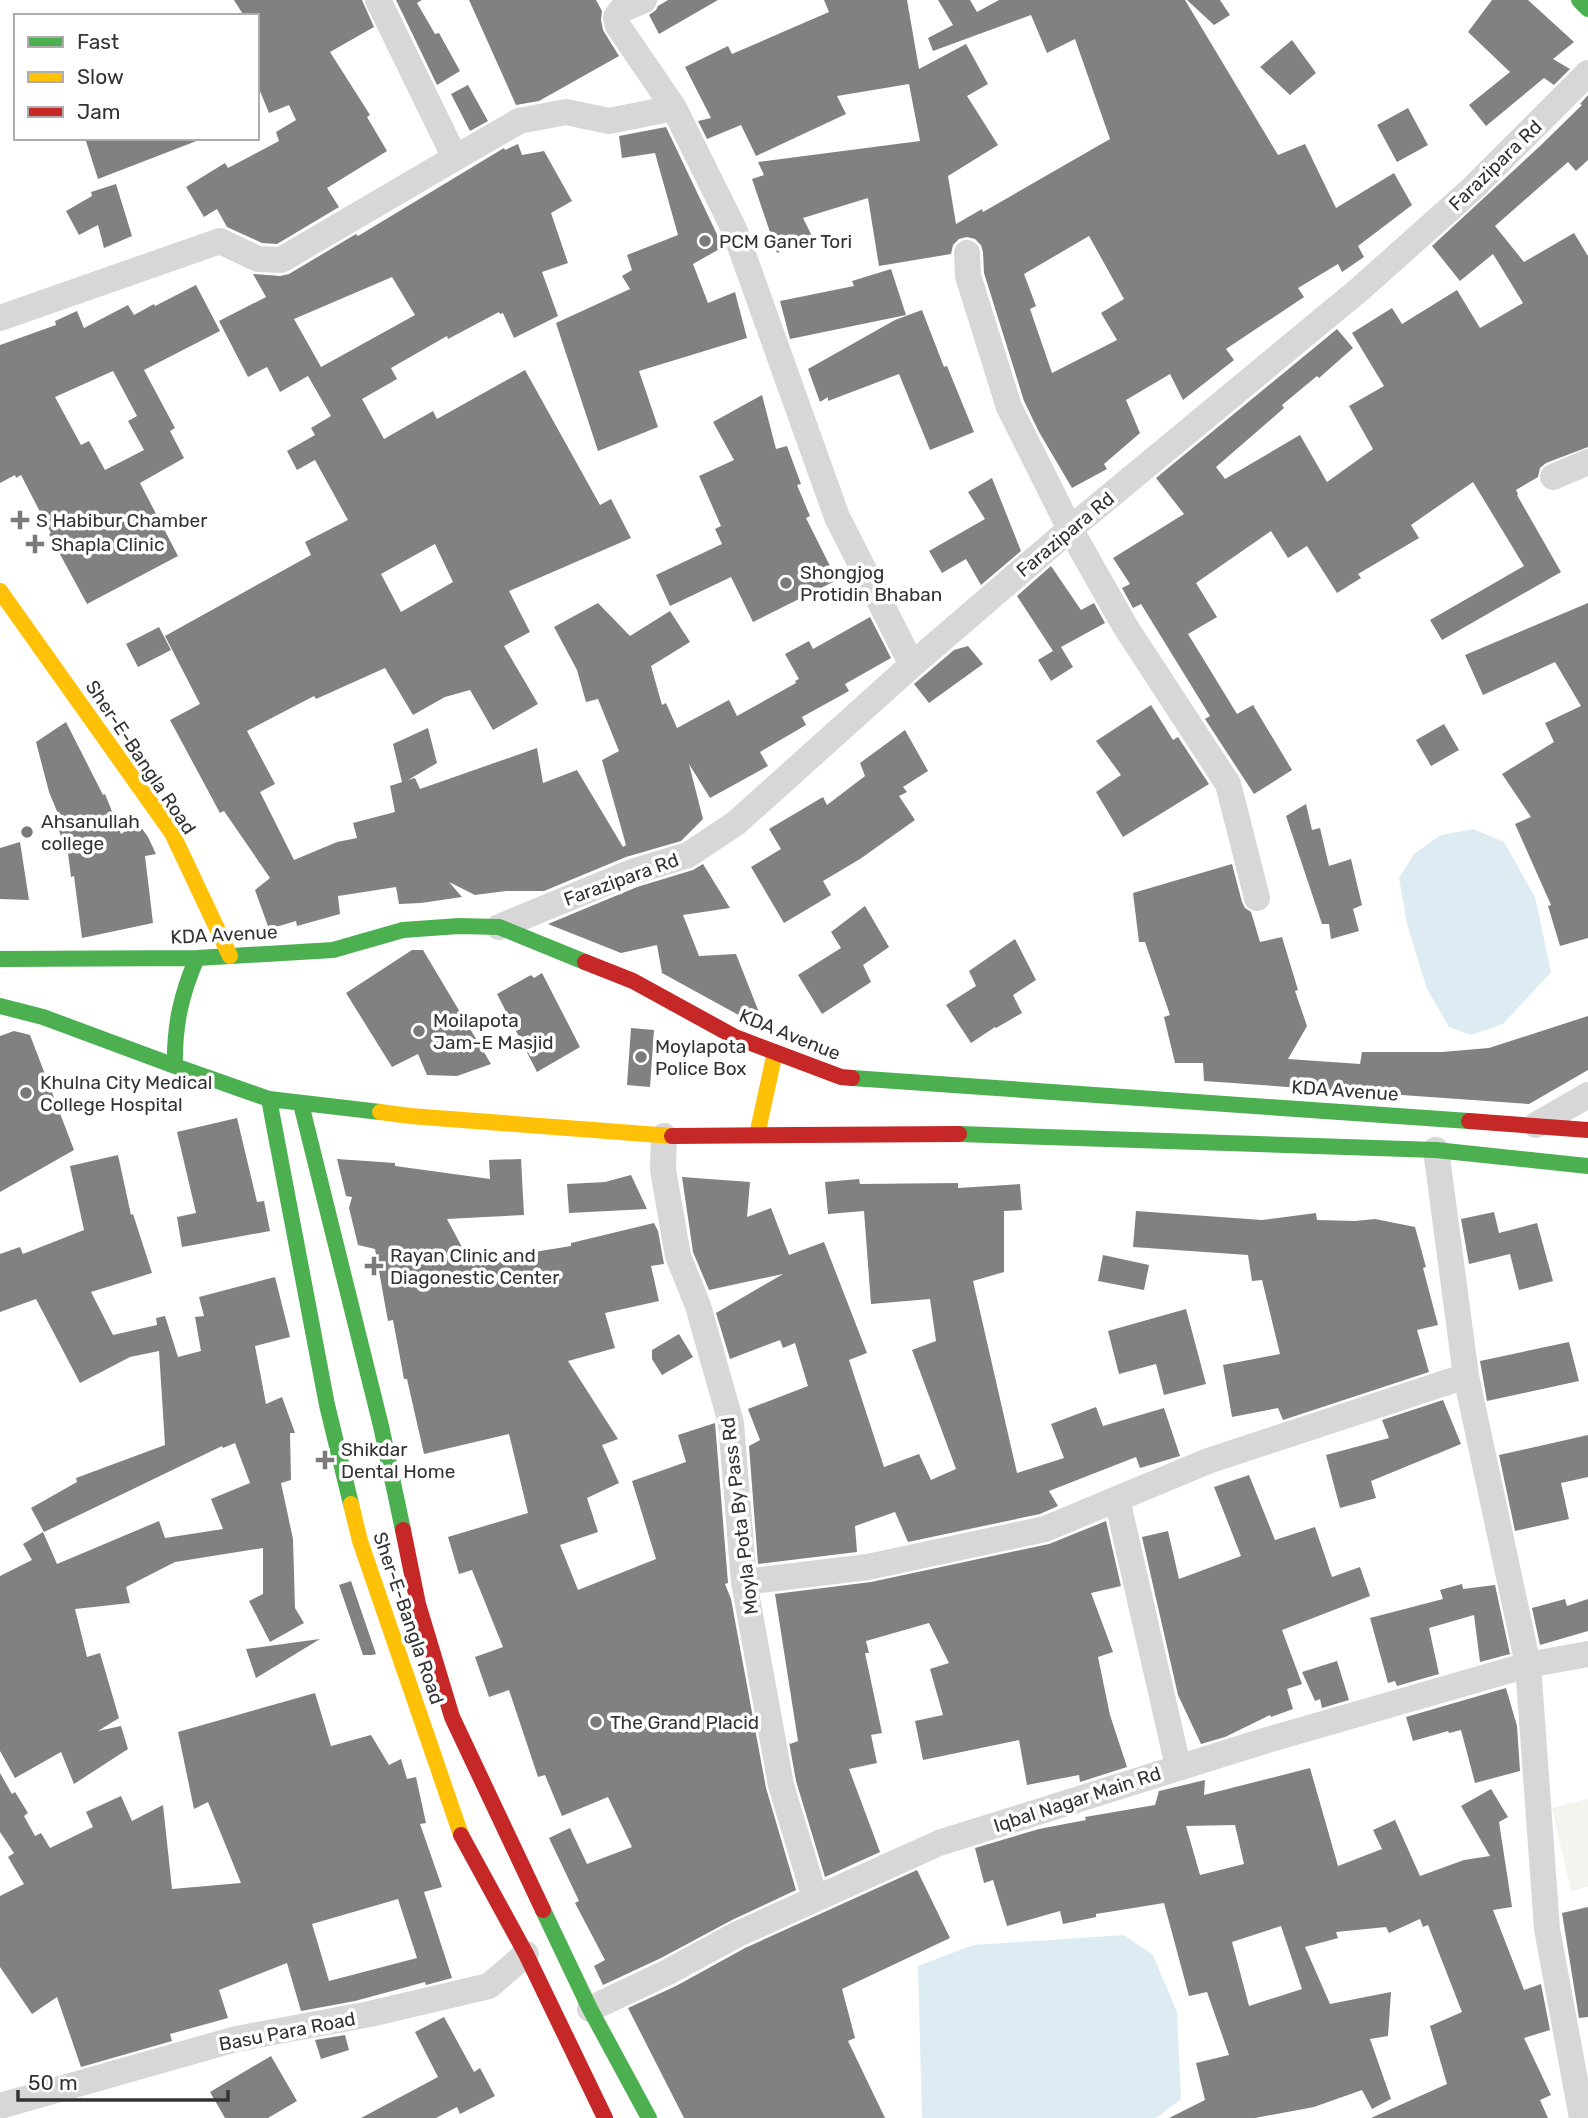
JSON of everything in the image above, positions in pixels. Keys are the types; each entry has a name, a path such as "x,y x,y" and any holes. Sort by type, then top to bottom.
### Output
{"main road":[{"path":"1578,0 1588,9"},
{"name":"Sher-E-Bangla Road","path":"0,591 172,833 230,956"},
{"name":"KDA Avenue","path":"0,959 198,958 333,950 403,930 459,926 499,927 634,981 735,1037 841,1077 1588,1130"},
{"path":"176,1066 175,1020 180,998 198,958"},
{"path":"0,1006 43,1017 270,1099 410,1116 664,1136 991,1134 1436,1150 1588,1166"},
{"path":"757,1135 775,1052"},
{"name":"Sher-E-Bangla Road","path":"270,1099 327,1405 360,1541 462,1837 526,1954 605,2118"},
{"name":"Sher-E-Bangla Road","path":"301,1104 381,1426 418,1604 452,1717 590,2009 649,2118"}],"street":[{"path":"378,0 455,158"},
{"path":"644,0 621,10 616,17 618,26 674,108 734,229 837,517 912,665"},
{"name":"Farazipara Rd","path":"499,927 632,872 688,855 736,823 912,665 1070,529 1360,289 1472,189 1588,73"},
{"path":"0,318 220,241 258,259 281,260 519,121 566,112 608,121 674,108"},
{"path":"967,253 968,276 1009,407 1070,529 1125,626 1228,784 1257,898"},
{"path":"1553,477 1588,462"},
{"path":"1536,1125 1588,1095"},
{"name":"Moyla Pota By Pass Rd","path":"664,1136 663,1170 678,1256 698,1306 731,1423 744,1582 782,1785 815,1898"},
{"path":"1436,1150 1466,1376 1528,1665 1547,1930 1582,2118"},
{"path":"744,1582 868,1567 1045,1529 1208,1461 1466,1376"},
{"path":"1117,1499 1178,1766"},
{"name":"Iqbal Nagar Main Rd","path":"590,2009 668,1972 738,1934 939,1843 1178,1766 1528,1665 1588,1654"},
{"name":"Basu Para Road","path":"0,2106 236,2039 370,2014 489,1986 526,1954"}],"shaded area":[{"path":"1473,829 1504,842 1535,897 1551,972 1503,1024 1471,1035 1449,1027 1427,989 1407,924 1399,878 1415,853 1441,835"},
{"path":"1588,1799 1588,1887 1571,1891 1552,1808"},
{"path":"1124,1935 1153,1955 1177,2012 1181,2099 1156,2118 922,2118 918,1966 973,1945"}],"building":[{"path":"234,0 362,0 374,27 330,52 370,115 367,117 387,151 327,188 339,207 277,244 262,243 227,227 217,209 204,217 186,187 225,163 228,168 279,141 276,132 296,120 289,105 269,113 259,89 259,14 243,14"},
{"path":"396,0 422,0 417,3 435,34 439,33 460,71 437,85"},
{"path":"469,0 596,0 602,11 603,30 619,56 539,101 516,105"},
{"path":"668,0 718,0 659,34 649,15"},
{"path":"824,0 907,0 919,69 966,44 988,84 967,96 998,145 948,176 956,224 982,209 983,212 1110,139 1075,39 1047,53 1031,15 933,51 928,38 953,25 938,0 970,0 977,12 999,0 1185,0 1278,155 1305,144 1336,208 1394,173 1412,205 1358,246 1364,257 1342,272 1338,264 1298,288 1304,297 1226,349 1234,360 1183,400 1170,374 1126,400 1140,433 1104,464 1107,469 1072,488 1024,401 984,273 981,245 975,239 959,239 953,245 951,254 879,266 868,198 803,218 812,236 777,253 752,179 764,175 758,162 920,141 909,84 837,96 846,114 756,156 741,125 707,139 698,121 711,118 685,67 728,46 732,54 829,12","holes":["1089,236 1124,299 1101,313 1117,340 1052,373 1030,309 1036,306 1024,274"]},
{"path":"1187,0 1220,0 1230,15 1214,25"},
{"path":"1492,0 1528,0 1574,42 1553,59 1570,69 1554,85 1544,78 1486,126 1469,105 1510,72 1468,32"},
{"path":"1292,40 1316,73 1290,95 1260,67"},
{"path":"468,85 488,121 470,131 451,94"},
{"path":"1588,95 1588,160 1576,171 1568,162 1495,226 1524,262 1574,233 1588,256 1588,447 1546,463 1540,468 1538,477 1516,490 1561,572 1442,640 1430,620 1524,566 1473,482 1411,525 1419,538 1358,574 1361,578 1337,593 1307,546 1288,558 1271,531 1196,583 1217,617 1188,634 1237,714 1253,705 1292,770 1254,794 1205,719 1210,716 1141,604 1133,608 1122,588 1130,584 1113,558 1184,514 1156,478 1337,329 1353,348 1319,378 1317,376 1282,405 1284,408 1216,467 1225,479 1300,435 1327,482 1373,449 1349,406 1384,386 1352,333 1392,308 1402,324 1457,290 1480,328 1523,303 1493,254 1460,281 1432,246 1540,146 1582,105 1580,104"},
{"path":"1408,108 1428,145 1397,162 1377,125"},
{"path":"666,127 723,247 693,264 708,303 735,292 747,338 639,371 658,427 598,451 556,323 630,289 622,276 632,270 627,255 678,235 655,153 622,158 619,136"},
{"path":"86,140 199,140 98,179"},
{"path":"518,144 522,155 544,151 572,201 551,213 568,263 542,272 558,316 514,338 503,313 499,312 448,339 447,336 391,368 397,379 362,399 384,439 433,411 437,419 525,370 600,505 611,499 631,538 509,591 530,632 504,646 538,704 493,730 470,690 445,697 413,715 385,668 316,699 314,696 247,731 275,784 260,792 294,860 337,842 357,838 353,823 395,812 390,786 402,782 393,744 428,728 437,763 408,780 415,778 420,789 537,748 543,783 577,770 623,847 626,845 602,760 619,751 598,699 586,702 577,670 554,627 598,603 630,636 670,611 690,642 651,666 662,705 666,703 677,728 729,700 737,716 796,683 799,679 785,654 809,641 813,649 870,617 891,658 845,684 849,691 802,717 806,725 760,752 768,766 710,798 689,764 703,819 681,841 626,857 544,891 506,891 475,895 449,882 462,897 399,904 396,887 338,896 340,914 297,926 296,921 269,929 255,890 270,878 224,811 220,813 170,720 200,704 165,636 311,555 305,542 348,520 315,460 297,470 287,451 315,435 311,428 331,416 308,376 280,392 267,367 248,377 219,321 266,297 253,274 289,274 356,234 358,236 504,148 505,150","holes":["392,277 415,315 321,367 294,319","435,544 453,582 401,612 381,574"]},
{"path":"116,184 132,236 104,248 98,225 79,235 66,211 92,196 91,192"},
{"path":"891,269 906,315 790,339 780,301 854,286 852,281"},
{"path":"196,285 220,331 144,370 175,428 170,431 184,458 140,483 178,556 87,604 21,475 16,478 15,475 0,483 0,345 56,325 55,321 77,311 84,328 128,305 134,315 154,304 155,306","holes":["113,371 137,416 128,421 144,450 105,470 89,441 81,445 55,397"]},
{"path":"922,310 944,367 947,366 974,432 930,450 899,374 820,402 808,369 895,320"},
{"path":"762,395 776,449 787,446 801,484 797,485 810,516 806,518 837,580 753,622 731,577 670,606 656,575 722,544 715,529 721,526 699,476 734,460 713,422"},
{"path":"992,478 1021,551 981,585 966,559 942,573 929,551 985,519 968,492"},
{"path":"1051,566 1081,610 1094,603 1105,623 1061,647 1073,667 1051,681 1038,660 1053,651 1017,596"},
{"path":"1588,603 1588,938 1560,946 1548,906 1551,905 1515,824 1531,817 1502,774 1554,742 1545,723 1581,706 1555,662 1483,695 1465,655"},
{"path":"159,627 171,650 138,667 126,644"},
{"path":"968,646 983,664 929,703 914,684 954,650"},
{"path":"1151,705 1173,740 1178,737 1209,784 1123,837 1096,792 1121,775 1096,741"},
{"path":"66,722 103,795 105,794 121,834 138,823 156,854 145,856 153,923 82,938 67,845 64,847 57,823 61,821 49,792 36,742"},
{"path":"1444,724 1459,750 1431,766 1416,740"},
{"path":"905,730 928,771 903,787 907,792 899,796 915,820 860,859 823,881 831,895 784,923 751,867 781,849 769,829 823,797 827,805 865,776 860,763"},
{"path":"1306,804 1312,830 1320,828 1329,866 1351,859 1362,905 1353,909 1359,931 1331,939 1329,924 1322,924 1286,816"},
{"path":"20,842 29,900 0,899 0,848"},
{"path":"703,864 730,908 683,915 699,956 736,954 764,1025 744,1018 662,973 657,945 621,953 548,924 637,887 693,870"},
{"path":"1232,864 1242,902 1251,912 1260,942 1282,937 1298,990 1295,991 1307,1026 1288,1059 1360,1064 1362,1052 1442,1052 1489,1048 1588,1016 1588,1070 1529,1104 1204,1081 1203,1063 1175,1063 1164,1017 1170,1015 1145,942 1139,942 1133,893"},
{"path":"865,906 889,947 863,965 871,982 822,1014 798,975 841,948 831,932"},
{"path":"1015,939 1036,980 1013,995 1022,1013 971,1043 946,1005 976,986 969,971"},
{"path":"412,950 423,950 491,1064 457,1076 427,1075 418,1054 392,1067 346,993"},
{"path":"542,973 580,1047 537,1072 497,994 531,975 534,978"},
{"name":"Moylapota Police Box","path":"631,1028 654,1030 650,1087 627,1085"},
{"name":"Khulna City Medical College Hospital","path":"14,1031 30,1035 74,1150 0,1192 0,1036"},
{"path":"237,1118 257,1202 264,1201 270,1231 182,1247 177,1217 196,1213 177,1132"},
{"path":"118,1155 131,1215 133,1214 152,1273 91,1292 113,1335 157,1325 156,1318 165,1316 178,1357 201,1351 195,1317 204,1316 199,1297 275,1277 290,1337 255,1346 266,1404 282,1397 295,1433 290,1433 291,1480 281,1483 293,1539 295,1608 304,1623 270,1642 249,1601 263,1594 263,1548 175,1562 126,1587 130,1603 75,1609 87,1657 100,1653 119,1718 98,1731 121,1726 128,1749 74,1784 61,1752 15,1778 0,1751 0,1576 32,1560 23,1544 43,1532 57,1564 159,1521 165,1538 223,1529 211,1499 250,1483 235,1443 223,1448 222,1446 44,1532 31,1508 77,1482 76,1478 165,1445 159,1351 130,1357 80,1383 36,1299 0,1312 0,1254 20,1247 23,1254 84,1230 70,1166"},
{"path":"337,1159 395,1163 395,1166 490,1179 489,1160 521,1159 524,1215 447,1219 472,1266 571,1246 571,1243 654,1223 658,1231 664,1264 651,1266 659,1301 605,1313 615,1348 568,1361 618,1439 602,1445 619,1483 587,1498 598,1532 560,1545 578,1590 656,1559 632,1481 686,1462 678,1435 715,1423 728,1583 725,1584 731,1599 766,1788 796,1890 603,1985 594,1966 605,1960 575,1903 579,1901 549,1838 570,1828 587,1864 632,1847 608,1797 562,1816 545,1775 538,1777 509,1690 489,1697 475,1657 503,1647 472,1570 459,1574 448,1537 528,1513 509,1434 424,1454 407,1379 404,1379 393,1320 388,1321 375,1249 358,1245 349,1208 352,1197 346,1196"},
{"path":"631,1175 647,1209 569,1213 567,1184 605,1182"},
{"path":"682,1177 750,1182 747,1217 771,1208 789,1255 824,1242 867,1353 849,1360 884,1467 919,1454 931,1480 956,1469 912,1350 936,1341 930,1299 871,1304 864,1211 828,1214 825,1182 859,1179 860,1184 958,1183 958,1188 1020,1184 1022,1210 1004,1211 1004,1272 973,1281 1017,1473 1064,1458 1051,1424 1096,1407 1103,1426 1164,1408 1180,1456 1140,1468 1136,1457 1049,1491 1058,1506 1040,1514 908,1542 895,1512 855,1526 857,1552 758,1564 749,1446 760,1440 748,1409 808,1386 795,1343 783,1348 780,1340 730,1359 716,1313 783,1274 709,1290 693,1252"},
{"path":"1136,1211 1262,1220 1316,1213 1317,1220 1375,1219 1415,1227 1438,1325 1417,1330 1429,1372 1283,1420 1278,1408 1232,1417 1223,1365 1280,1354 1262,1280 1252,1281 1248,1255 1133,1247"},
{"path":"1494,1212 1499,1233 1537,1223 1553,1281 1519,1290 1510,1254 1469,1264 1461,1219"},
{"path":"1103,1255 1149,1265 1144,1290 1098,1281"},
{"path":"1186,1309 1206,1384 1164,1395 1156,1364 1119,1374 1108,1331"},
{"path":"679,1334 693,1357 662,1375 652,1359 652,1350"},
{"path":"1569,1342 1579,1381 1487,1401 1480,1361"},
{"path":"1443,1400 1461,1444 1371,1481 1376,1498 1340,1508 1326,1455 1389,1438 1382,1420"},
{"path":"1588,1435 1588,1477 1561,1483 1569,1519 1515,1531 1499,1455"},
{"path":"1249,1475 1275,1540 1315,1527 1332,1577 1360,1567 1370,1596 1282,1630 1302,1684 1287,1689 1293,1709 1271,1717 1270,1715 1225,1737 1201,1744 1178,1695 1142,1537 1168,1531 1179,1579 1241,1556 1214,1487"},
{"path":"1106,1521 1121,1586 1091,1593 1113,1652 1098,1657 1110,1715 1127,1767 1080,1782 1079,1775 1027,1785 1019,1740 923,1760 915,1721 943,1715 930,1669 949,1663 929,1623 866,1641 869,1653 865,1653 882,1733 871,1735 877,1763 849,1769 880,1852 825,1877 796,1781 789,1742 798,1741 775,1594 871,1582 1049,1544"},
{"path":"351,1581 376,1654 363,1655 339,1585"},
{"path":"1462,1584 1463,1589 1495,1585 1510,1654 1480,1662 1474,1615 1429,1628 1439,1674 1397,1686 1395,1681 1388,1683 1370,1618 1443,1599 1440,1590"},
{"path":"1565,1599 1567,1606 1588,1599 1588,1631 1540,1645 1532,1608"},
{"path":"320,1639 256,1678 246,1649"},
{"path":"1337,1661 1349,1700 1322,1708 1320,1699 1315,1701 1302,1672"},
{"path":"1506,1688 1517,1726 1520,1771 1475,1783 1461,1730 1413,1741 1406,1717"},
{"path":"315,1693 331,1746 371,1735 389,1765 401,1759 407,1779 416,1777 426,1823 420,1824 442,1887 424,1892 452,1978 301,2011 287,1963 219,1990 228,2018 170,2034 172,2041 81,2067 57,1997 32,2014 0,1967 0,1896 24,1884 8,1857 14,1853 0,1832 0,1773 12,1794 15,1792 28,1813 24,1816 35,1836 41,1833 50,1848 93,1827 86,1812 121,1796 132,1821 163,1805 172,1889 241,1883 208,1802 194,1809 178,1732","holes":["398,1899 417,1958 329,1981 312,1924"]},
{"path":"1310,1768 1338,1866 1382,1849 1373,1830 1395,1820 1420,1876 1464,1860 1490,1856 1461,1806 1491,1789 1508,1817 1499,1822 1512,1907 1493,1910 1524,1990 1541,1984 1550,2030 1524,2038 1551,2095 1540,2100 1548,2118 1371,2118 1447,2084 1430,2026 1462,2012 1428,1925 1423,1927 1420,1919 1389,1933 1386,1927 1336,1932 1338,1938 1305,1947 1330,2004 1391,1992 1388,2036 1370,2039 1391,2099 1372,2109 1362,2090 1314,2107 1255,2118 1169,2118 1205,2100 1196,2063 1229,2055 1207,1992 1189,1996 1164,1903 1096,1914 1096,1917 1063,1924 1060,1911 1007,1926 993,1880 984,1883 975,1848 1039,1829 1086,1820 1085,1817 1155,1805 1159,1791 1205,1780 1204,1795","holes":["1235,1825 1244,1864 1200,1875 1186,1826","1281,1926 1302,1989 1249,2006 1232,1942"]},
{"path":"917,1870 950,1938 842,1989 855,2038 848,2041 885,2118 684,2118 628,2008 676,1986 745,1948"},
{"path":"1588,1907 1588,2017 1579,2018 1562,1913"},
{"path":"444,2017 474,2072 480,2068 495,2096 460,2114 457,2107 436,2118 361,2118 438,2077 415,2032"},
{"path":"345,2035 349,2050 321,2059 315,2040"},
{"path":"271,2056 297,2101 268,2118 225,2118 210,2092"}],"traffic: fast":[{"path":"1579,0 1588,9"},
{"path":"0,959 197,958 333,950 403,930 459,926 499,927 585,962"},
{"path":"197,958 180,1011 175,1066 269,1099 380,1112"},
{"path":"0,1006 43,1017 175,1066"},
{"path":"852,1078 1469,1121"},
{"path":"269,1099 327,1405 351,1504"},
{"path":"301,1104 381,1426 403,1530"},
{"path":"959,1134 1436,1150 1588,1166"},
{"path":"543,1910 590,2009 649,2118"}],"traffic: slow":[{"path":"0,591 172,833 230,956"},
{"path":"757,1135 775,1052"},
{"path":"380,1112 672,1136"},
{"path":"351,1504 360,1541 461,1835"}],"traffic: jam":[{"path":"585,962 633,981 735,1037 841,1077 852,1078"},
{"path":"1469,1121 1588,1130"},
{"path":"672,1136 959,1134"},
{"path":"403,1530 418,1604 452,1717 543,1910"},
{"path":"461,1835 526,1954 605,2118"}],"place":[{"name":"PCM Ganer Tori","path":"705,241"},
{"name":"S Habibur Chamber","path":"20,520"},
{"name":"Shapla Clinic","path":"35,544"},
{"name":"Shongjog Protidin Bhaban","path":"786,583"},
{"name":"Ahsanullah college","path":"27,832"},
{"name":"Moilapota Jam-E Masjid","path":"419,1031"},
{"name":"Moylapota Police Box","path":"641,1057"},
{"name":"Khulna City Medical College Hospital","path":"26,1093"},
{"name":"Rayan Clinic and Diagonestic Center","path":"374,1266"},
{"name":"Shikdar Dental Home","path":"325,1460"},
{"name":"The Grand Placid","path":"596,1722"}]}
